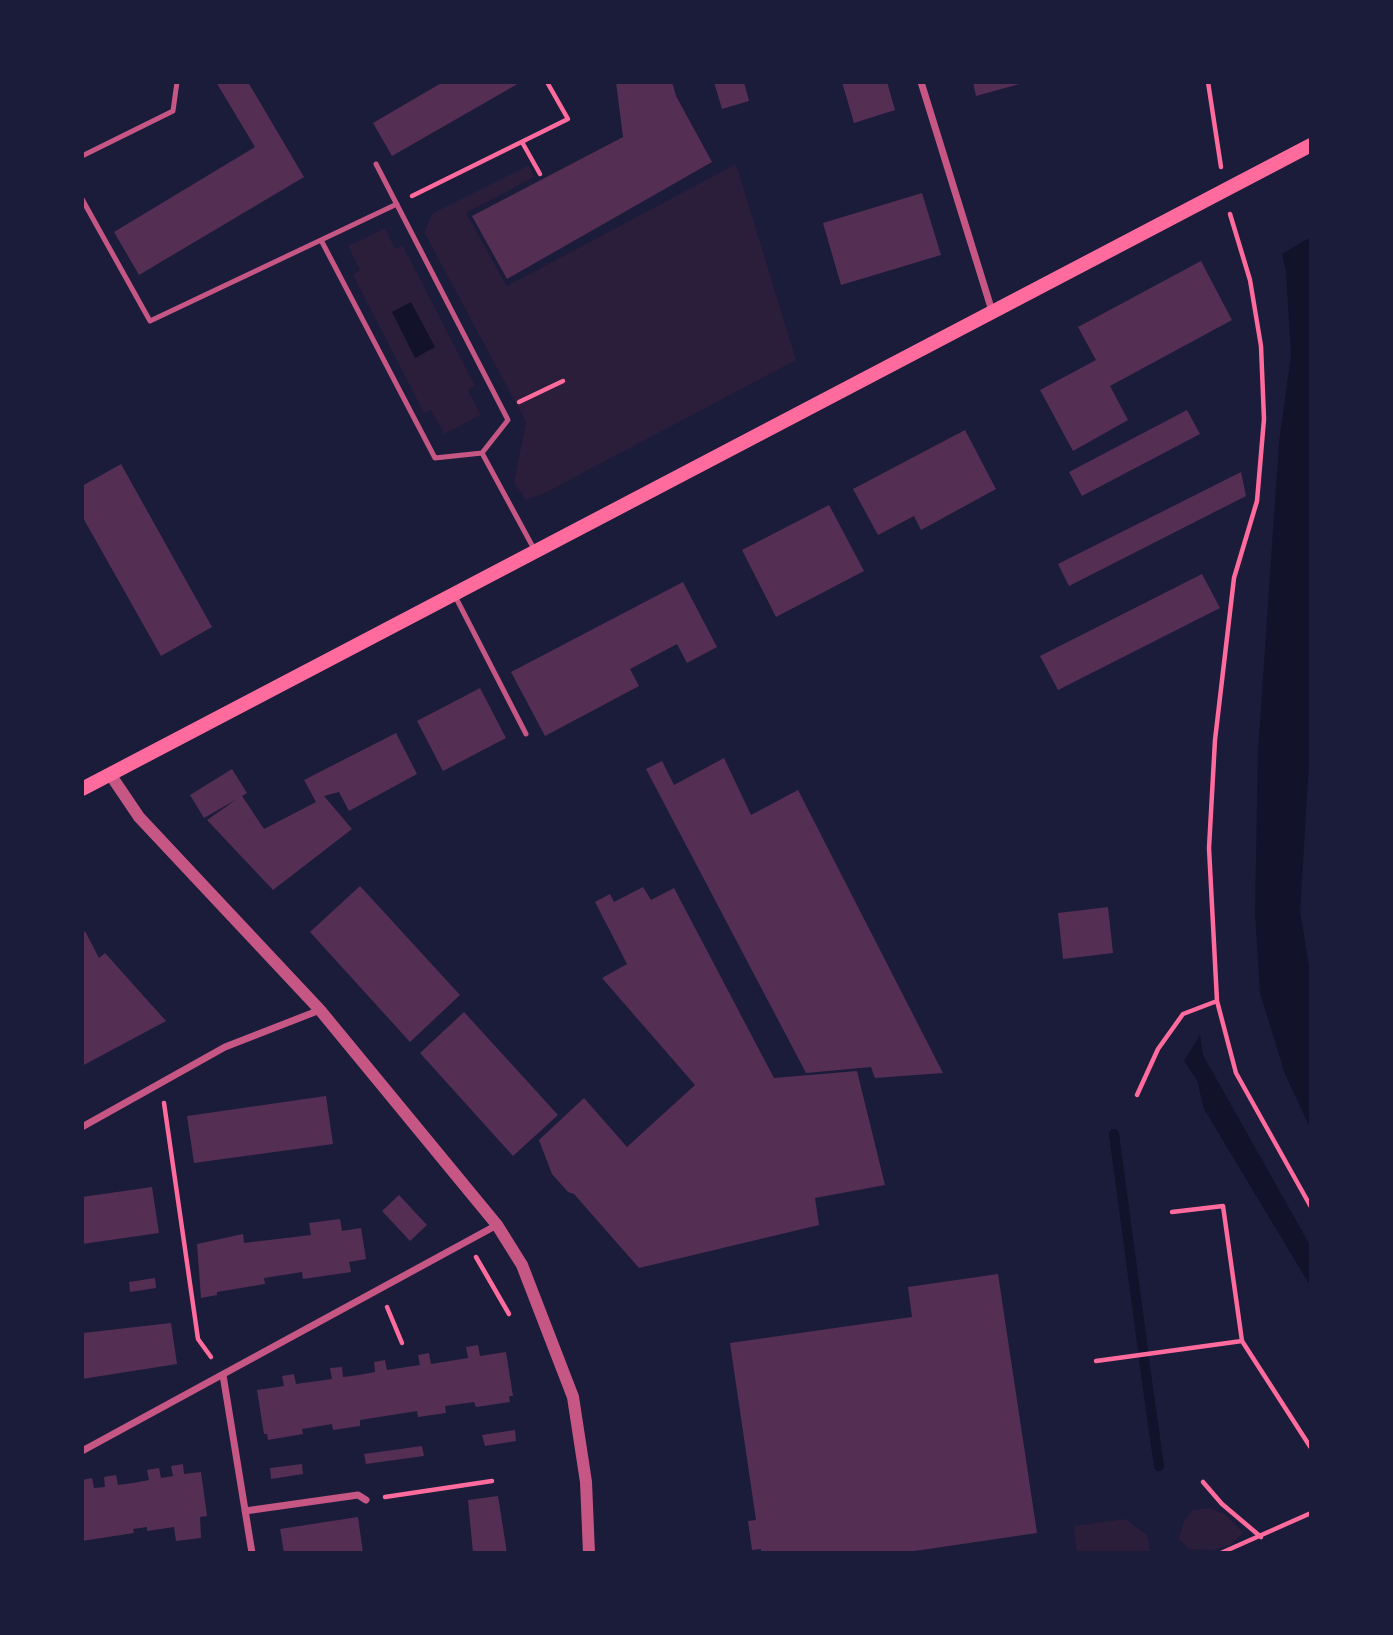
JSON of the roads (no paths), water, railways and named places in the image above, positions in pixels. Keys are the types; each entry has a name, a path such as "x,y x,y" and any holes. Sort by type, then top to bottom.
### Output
{"main road":[{"path":"82,789 1311,145"}],"street":[{"path":"921,82 992,311"},
{"path":"110,774 139,817 320,1010 497,1225 522,1265 573,1397 586,1482 589,1553"},
{"path":"82,1127 225,1047 320,1010"},
{"path":"82,1451 497,1225"},
{"path":"223,1376 252,1553"},
{"path":"245,1511 358,1495 366,1500"}],"lane":[{"path":"82,156 173,111 177,82"},
{"path":"321,240 435,458 482,453 508,420 376,164"},
{"path":"82,199 150,321 397,204"},
{"path":"482,453 535,552"},
{"path":"454,594 526,734"}],"waterway":[{"path":"1114,1134 1143,1350"},
{"path":"1144,1360 1159,1466"}]}
